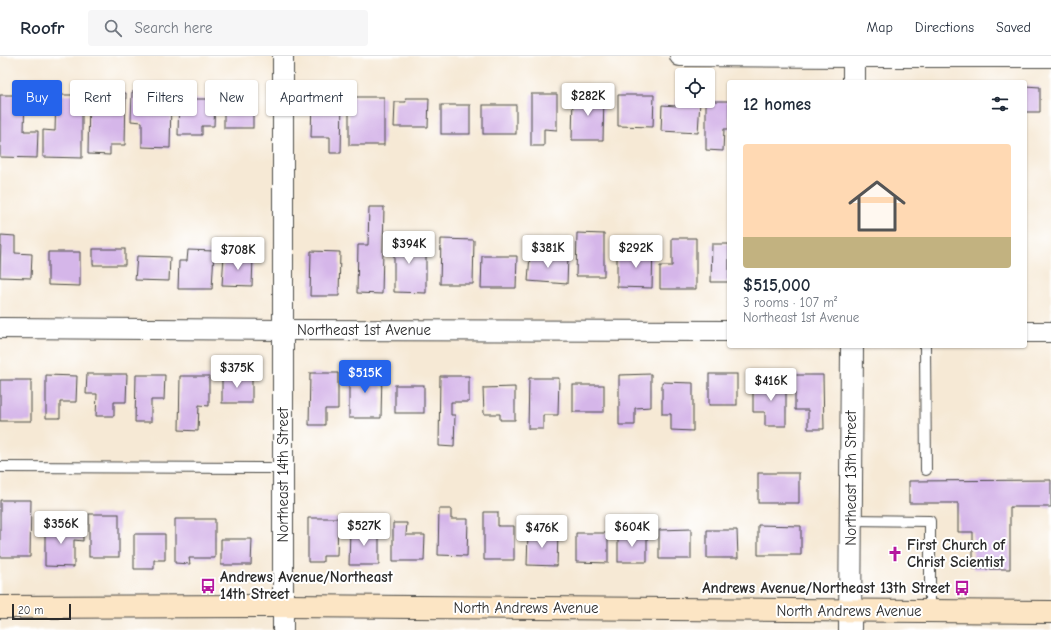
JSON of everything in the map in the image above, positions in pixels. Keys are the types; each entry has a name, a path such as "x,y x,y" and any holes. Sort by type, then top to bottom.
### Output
{"main road":[{"name":"North Andrews Avenue","path":"0,607 283,606 850,620 930,611 1051,612"}],"street":[{"name":"Northeast 14th Street","path":"283,56 283,630"},
{"path":"680,56 1051,57"},
{"path":"854,57 854,80"},
{"name":"Northeast 1st Avenue","path":"0,328 727,331"},
{"path":"1027,332 1051,332"},
{"name":"Northeast 13th Street","path":"850,620 852,348"}],"lane":[{"path":"925,348 926,470"},
{"path":"0,467 283,468"},
{"path":"851,520 930,521 930,611"}],"building":[{"path":"1027,86 1040,87 1040,112 1027,112"},
{"path":"133,92 133,116 171,116 170,148 142,147 142,122 131,121"},
{"path":"126,93 125,145 110,145 110,155 88,154 89,116 125,116"},
{"path":"531,94 557,94 557,130 544,129 544,146 531,146"},
{"path":"573,94 604,95 603,140 572,140"},
{"path":"0,95 12,95 12,116 24,116 24,131 38,131 37,158 0,157"},
{"path":"62,95 70,95 70,116 82,116 82,158 43,157 43,130 55,131 55,116 62,116"},
{"path":"618,95 654,95 653,127 618,126"},
{"path":"357,97 384,97 384,145 349,145 349,116 357,116"},
{"path":"405,98 429,98 428,127 394,127 395,102 406,102"},
{"path":"197,99 205,99 205,116 214,116 214,126 202,126 202,135 178,135 178,116 197,116"},
{"path":"715,101 727,101 727,129 724,129 723,151 706,150 706,108 715,108"},
{"path":"441,105 470,105 470,134 441,134"},
{"path":"483,105 516,105 516,134 483,134"},
{"path":"662,105 675,106 675,108 700,108 698,133 661,131"},
{"path":"224,116 253,116 253,128 224,128"},
{"path":"312,116 342,116 341,153 330,153 330,137 311,137"},
{"path":"369,207 384,207 382,294 357,293 358,245 368,245"},
{"path":"394,233 410,233 410,241 426,241 426,293 394,292"},
{"path":"577,233 604,234 604,276 576,276"},
{"path":"1,235 15,236 15,253 32,254 31,278 0,277"},
{"path":"672,238 696,238 696,289 660,289 660,266 672,266"},
{"path":"441,239 474,240 473,284 440,284"},
{"path":"712,244 727,244 727,282 711,282"},
{"path":"639,245 653,245 652,288 617,287 617,256 639,256"},
{"path":"93,249 125,249 125,265 93,265"},
{"path":"188,250 214,251 212,289 178,289 179,261 187,261"},
{"path":"311,251 340,252 339,296 310,296"},
{"path":"48,252 80,252 80,286 48,285"},
{"path":"224,255 253,257 252,286 222,285"},
{"path":"530,255 568,257 567,284 528,281"},
{"path":"137,256 170,257 169,281 135,280"},
{"path":"482,256 517,256 516,288 481,288"},
{"path":"349,370 382,371 381,418 349,418"},
{"path":"310,373 338,373 338,409 325,409 325,425 309,425"},
{"path":"87,374 127,374 126,402 114,402 114,416 96,416 97,394 86,394"},
{"path":"651,374 651,407 635,408 635,425 619,425 619,375"},
{"path":"709,374 737,374 737,405 709,405"},
{"path":"46,375 77,376 76,402 60,402 60,418 46,418"},
{"path":"136,375 165,375 164,400 151,400 151,422 135,422"},
{"path":"222,375 252,375 252,403 222,403"},
{"path":"795,375 823,375 824,429 808,429 808,410 795,410"},
{"path":"180,376 209,376 209,406 199,405 198,431 179,430"},
{"path":"440,376 469,376 469,402 451,402 451,415 455,415 454,447 439,446"},
{"path":"529,378 559,378 558,415 543,415 543,429 528,429"},
{"path":"0,380 31,380 31,421 0,421"},
{"path":"753,381 786,381 786,426 765,426 765,412 753,412"},
{"path":"662,382 693,383 693,431 671,430 671,414 662,414"},
{"path":"395,385 424,385 424,413 395,413"},
{"path":"573,385 604,385 604,412 573,412"},
{"path":"515,387 515,420 500,420 500,414 484,414 483,388"},
{"path":"758,473 799,473 799,503 758,503"},
{"path":"1051,480 1051,507 1010,507 1010,569 973,569 973,532 958,532 958,503 909,503 909,481"},
{"path":"0,500 31,500 30,557 0,557"},
{"path":"439,509 451,509 451,519 468,519 467,556 438,555"},
{"path":"484,512 498,512 498,526 514,526 514,560 484,560"},
{"path":"89,514 119,514 119,557 89,557"},
{"path":"308,518 338,518 337,556 323,556 323,562 308,562"},
{"path":"175,519 215,519 215,558 189,558 190,564 175,563"},
{"path":"393,523 407,523 406,535 425,535 424,561 393,561"},
{"path":"45,525 83,526 83,541 74,540 74,567 45,566"},
{"path":"758,525 801,526 801,555 758,555"},
{"path":"350,529 379,530 379,565 349,565"},
{"path":"691,529 691,559 659,559 659,530"},
{"path":"707,530 737,530 738,558 707,558"},
{"path":"528,532 558,533 557,566 527,565"},
{"path":"576,533 608,533 608,563 576,562"},
{"path":"618,533 647,533 647,562 618,562"},
{"path":"134,534 165,534 165,560 154,560 154,569 134,569"},
{"path":"221,539 252,539 251,565 221,565"}],"place":[{"name":"First Church of Christ Scientist","path":"895,554"},
{"name":"Andrews Avenue/Northeast 14th Street","path":"208,586"},
{"name":"Andrews Avenue/Northeast 13th Street","path":"962,588"}]}
